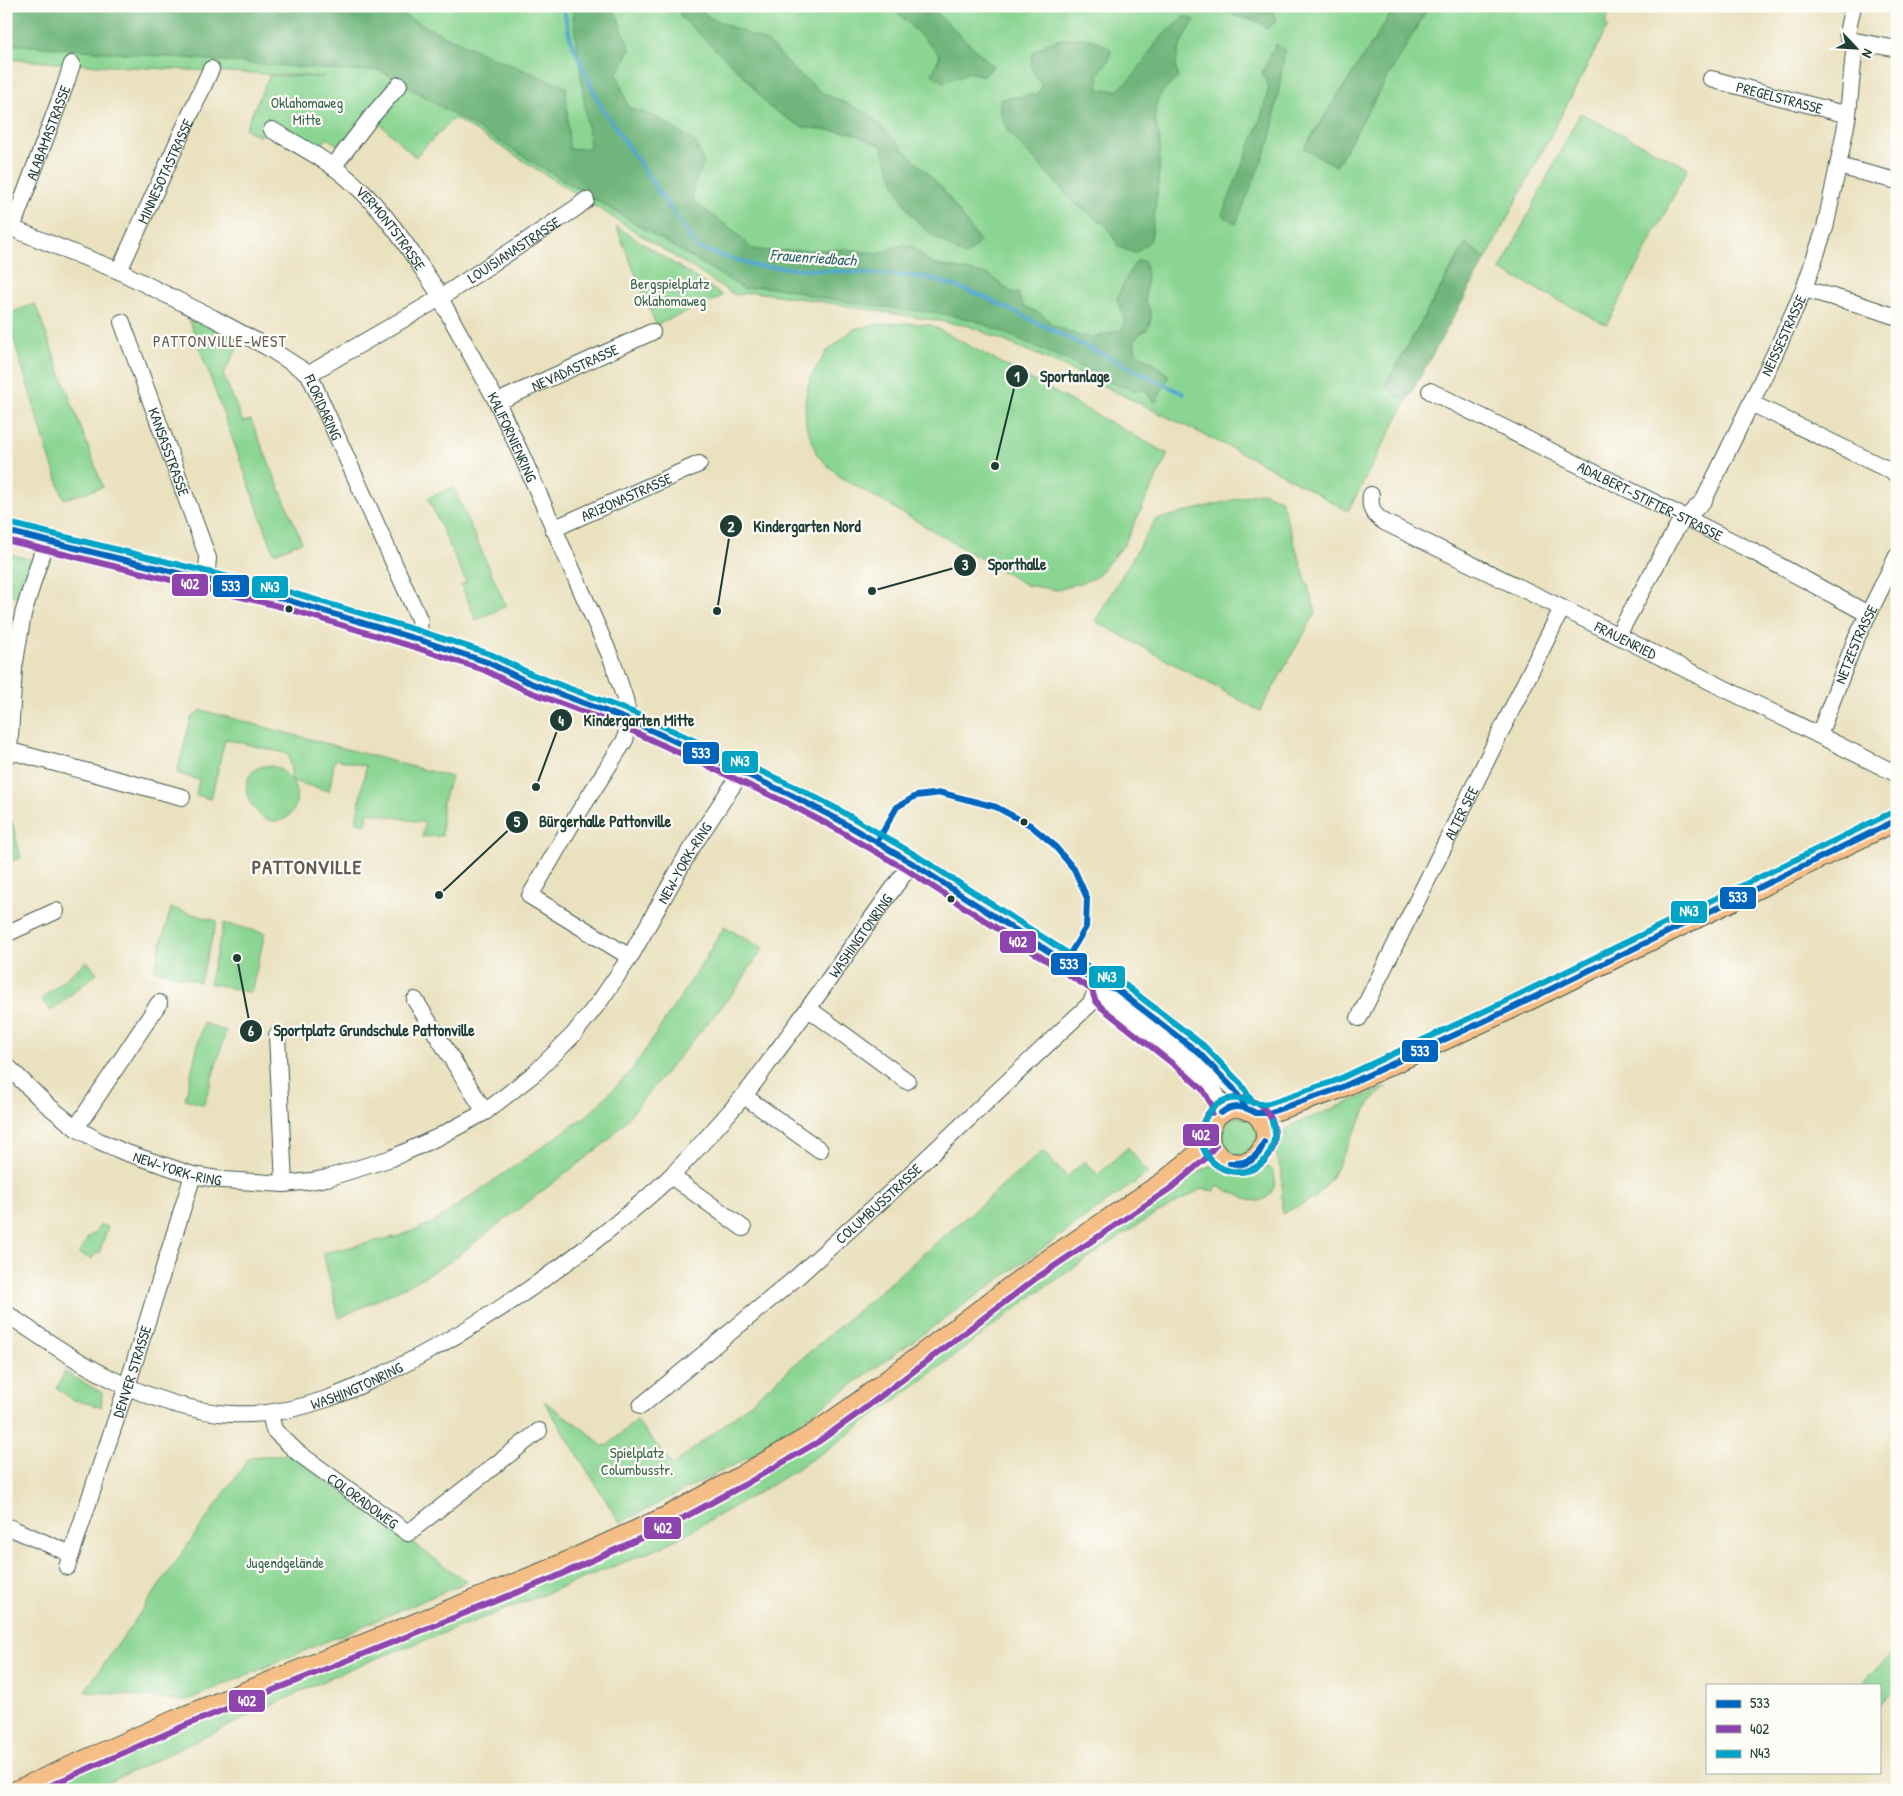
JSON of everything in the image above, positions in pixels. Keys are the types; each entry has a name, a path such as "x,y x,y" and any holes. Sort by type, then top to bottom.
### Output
{"main road":[{"path":"1266,1132 1338,1089 1506,1011 1897,820"},
{"path":"1251,1110 1261,1118 1266,1132 1264,1147 1252,1160 1244,1163 1234,1164 1225,1161 1218,1156 1210,1140 1211,1124 1221,1112 1229,1108 1251,1110 1268,1113 1338,1089"},
{"path":"18,1790 183,1717 549,1570 668,1516 740,1478 814,1434 921,1356 1030,1272 1165,1181 1199,1153 1210,1140"},
{"path":"1165,1181 1208,1163 1225,1161"}],"street":[{"name":"NEISSESTRASSE","path":"1618,636 1678,527 1704,500 1804,289 1825,228 1848,115 1855,42 1850,40 1847,32 1853,6"},
{"path":"1855,42 1897,49"},
{"name":"ALABAMASTRASSE","path":"9,227 72,64"},
{"name":"MINNESOTASTRASSE","path":"119,271 211,70"},
{"name":"PREGELSTRASSE","path":"1711,79 1848,115"},
{"path":"333,167 372,116 399,85"},
{"name":"VERMONTSTRASSE","path":"272,130 333,167 353,182 392,225 436,289 440,298"},
{"path":"1838,166 1897,181"},
{"name":"LOUISIANASTRASSE","path":"440,298 586,200"},
{"name":"FLORIDARING","path":"9,227 119,271 229,326 267,347 309,374 419,619 420,640"},
{"path":"1804,289 1897,317"},
{"path":"309,374 440,298"},
{"name":"KALIFORNIENRING","path":"440,298 496,402 612,660 625,699 629,720"},
{"name":"KANSASSTRASSE","path":"122,322 208,558 206,581"},
{"name":"NEVADASTRASSE","path":"496,402 652,332"},
{"name":"ADALBERT-STIFTER-STRASSE","path":"1430,391 1752,550 1868,614"},
{"path":"1751,403 1897,474"},
{"name":"ARIZONASTRASSE","path":"553,529 699,464"},
{"name":"FRAUENRIED","path":"1371,495 1372,509 1374,515 1379,519 1897,774"},
{"path":"6,530 284,599 420,640 487,662 528,682 629,720 740,771 837,819 912,863 1099,984 1116,989 1199,1053 1234,1089 1251,1110"},
{"path":"46,540 23,614 14,668 8,754 18,753 182,797"},
{"name":"NETZESTRASSE","path":"1819,735 1868,614 1897,556"},
{"name":"ALTER SEE","path":"1359,1018 1562,608"},
{"path":"629,720 625,740 574,820 530,896 630,957"},
{"name":"NEW-YORK-RING","path":"6,1066 45,1103 76,1128 124,1152 193,1175 223,1180 284,1184 311,1182 392,1158 485,1112 535,1073 573,1035 600,1001 630,957 690,850 735,782 740,771"},
{"name":"WASHINGTONRING","path":"6,1313 53,1346 127,1386 161,1400 204,1410 230,1414 270,1413 292,1410 328,1400 363,1385 454,1338 514,1301 627,1216 671,1176 744,1096 912,863"},
{"path":"6,934 56,911"},
{"path":"1099,984 1103,996 1108,1002 1189,1065 1210,1084 1220,1101 1221,1112"},
{"name":"COLUMBUSSTRASSE","path":"640,1406 797,1277 890,1193 1091,1002 1099,984"},
{"path":"415,1000 485,1112"},
{"path":"76,1128 159,1003"},
{"path":"808,1009 907,1081"},
{"path":"276,1035 284,1184"},
{"path":"744,1096 820,1150"},
{"name":"DENVER STRASSE","path":"6,1526 69,1560 127,1386 193,1175"},
{"path":"671,1176 742,1228"},
{"name":"COLORADOWEG","path":"270,1413 274,1430 297,1452 408,1534 539,1431"}],"green space":[{"name":"Oklahomaweg Mitte","path":"6,6 1396,6 1304,148 1336,166 1429,6 1614,6 1605,24 1608,26 1486,259 1465,244 1385,386 1406,402 1348,511 1260,462 1054,362 969,326 755,292 735,295 454,118 415,157 372,116 345,150 327,138 315,155 272,130 259,136 245,129 269,76 324,77 6,59"},
{"path":"6,6 387,6 430,29 566,87 569,149 590,148 572,6 613,6 630,49 617,73 628,107 656,117 695,142 704,163 693,186 694,202 733,230 752,249 769,251 848,249 879,254 904,244 915,248 931,264 990,275 1011,292 1018,293 1023,306 1042,314 1051,324 1080,336 1096,337 1123,329 1124,319 1117,298 1137,261 1145,261 1147,278 1145,301 1151,318 1147,330 1134,340 1136,352 1169,376 1154,403 1144,389 1135,390 1111,383 1074,363 974,320 933,312 815,297 788,289 760,287 744,289 380,70 349,71 6,44"},
{"path":"680,6 696,6 709,17 769,43 793,69 823,93 869,114 942,188 980,242 966,256 944,243 922,226 911,214 902,198 882,146 852,133 802,127 769,107 744,76 680,16"},
{"path":"891,6 929,6 993,66 985,76 969,72 944,83 932,74 940,55"},
{"path":"1222,6 1271,6 1276,21 1266,29 1257,21 1240,18"},
{"path":"1396,6 1429,6 1336,166 1304,148"},
{"path":"1184,16 1195,20 1180,47 1176,62 1178,78 1162,93 1157,101 1155,110 1160,142 1160,159 1151,240 1135,253 1119,247 1107,226 1074,203 1007,131 999,108 1001,99 1038,94 1042,84 1031,65 1034,51 1062,39 1084,38 1099,42 1111,50 1108,61 1098,74 1099,90 1118,90 1135,74 1159,39"},
{"path":"1276,44 1285,50 1271,138 1236,224 1222,215 1260,121 1269,87 1262,73"},
{"path":"1580,113 1688,168 1607,325 1500,270"},
{"name":"Bergspielplatz Oklahomaweg","path":"616,226 722,295 721,297 656,325"},
{"path":"1466,243 1486,259 1406,402 1385,386"},
{"path":"35,304 103,487 64,499 6,314"},
{"path":"186,311 242,340 223,374 243,422 251,420 302,542 274,553"},
{"path":"909,323 931,325 1168,454 1124,545 1095,578 1058,590 1026,585 839,476 817,455 806,425 805,401 810,378 826,352 854,329 881,324"},
{"path":"453,487 506,606 476,620 461,585 466,582 428,498"},
{"path":"1263,492 1281,500 1316,612 1260,711 1095,621 1155,520"},
{"path":"6,553 32,560 21,597 6,593"},
{"path":"201,710 451,777 442,804 442,836 422,837 425,823 368,812 366,824 356,822 366,766 335,759 329,791 292,781 289,754 225,739 211,799 196,795 199,780 177,773 191,718"},
{"path":"268,766 278,768 292,781 296,793 296,803 293,811 287,818 279,821 270,821 261,816 248,799 247,782 252,773 259,768"},
{"path":"12,822 21,858 6,862 6,823"},
{"path":"171,908 217,921 200,982 154,969"},
{"path":"224,923 265,933 251,993 209,983"},
{"path":"724,927 763,948 737,988 609,1140 448,1263 411,1284 339,1318 323,1253 399,1236 433,1223 588,1115 632,1070 702,964"},
{"path":"87,961 97,973 51,1011 41,999"},
{"path":"203,1023 226,1031 204,1105 185,1099"},
{"path":"1387,1087 1370,1102 1331,1178 1315,1198 1282,1214 1282,1174 1275,1149 1279,1137 1284,1131 1295,1124"},
{"path":"1231,1117 1246,1117 1258,1126 1257,1149 1236,1158 1219,1144 1221,1129"},
{"name":"Spielplatz Columbusstr.","path":"1128,1147 1148,1173 755,1454 620,1523 544,1401 590,1434 602,1446 608,1445 636,1420 673,1465 735,1416 1043,1151 1067,1177 1085,1161 1098,1175"},
{"path":"1256,1164 1266,1166 1275,1177 1273,1190 1263,1200 1257,1201 1243,1197 1217,1186 1214,1191 1201,1189 1142,1222 1035,1294 837,1443 770,1486 662,1547 347,1670 92,1790 26,1790 672,1520 1159,1195 1213,1165 1232,1169"},
{"path":"100,1225 108,1227 99,1253 95,1254 92,1259 79,1254 88,1237 95,1233"},
{"path":"65,1372 102,1393 101,1407 71,1399 57,1388"},
{"name":"Jugendgelände","path":"289,1454 467,1582 185,1701 85,1691 250,1457"},
{"path":"1897,1647 1897,1686 1880,1703 1880,1684 1862,1684"}],"waterway":[{"name":"Frauenriedbach","path":"563,6 571,41 600,105 697,248 756,266 926,277 978,294 1184,394"}],"transit line":[{"name":"N43","path":"8,523 286,591 490,654 531,674 632,712 795,787 841,811 917,856 1103,976 1121,982 1204,1046 1241,1084 1253,1103"},
{"name":"533","path":"6,531 284,599 487,662 528,682 629,720 791,795 837,819 912,863 1099,984 1116,989 1199,1053 1234,1089 1246,1108"},
{"name":"402","path":"6,540 282,607 484,670 525,690 626,728 787,803 907,870 1092,990 1095,1000 1102,1008 1203,1090 1211,1104 1212,1113"},
{"name":"533","path":"877,842 897,807 916,796 942,793 996,807 1030,825 1053,844 1074,869 1087,898 1086,927 1065,962"},
{"name":"N43","path":"1272,1121 1274,1142 1271,1150 1259,1165 1248,1171 1235,1172 1223,1169 1213,1162 1205,1152 1201,1140 1203,1125 1207,1116 1220,1102 1234,1098 1266,1104 1335,1081 1502,1003 1893,812"},
{"name":"533","path":"1256,1113 1268,1113 1338,1089 1506,1011 1897,820"},
{"name":"402","path":"1238,1098 1259,1104 1269,1114 1275,1135 1269,1156 1259,1166 1238,1172 1217,1166 1207,1156 1201,1135 1207,1114 1217,1104 1238,1098"},
{"name":"533","path":"1221,1113 1234,1107 1256,1113"},
{"name":"533","path":"1230,1163 1251,1159 1264,1142"},
{"name":"533","path":"1230,1163 1241,1164 1251,1160 1259,1153 1264,1142"},
{"name":"402","path":"40,1790 186,1725 553,1578 672,1524 744,1485 818,1442 1035,1279 1171,1188 1205,1159 1216,1145"}],"place":[{"name":"Sportanlage","path":"995,466"},
{"name":"Sporthalle","path":"872,591"},
{"name":"Kindergarten Nord","path":"717,611"},
{"name":"Kindergarten Mitte","path":"536,787"},
{"name":"Bürgerhalle Pattonville","path":"439,895"},
{"name":"Sportplatz Grundschule Pattonville","path":"237,958"}],"district":[{"name":"PATTONVILLE-WEST","path":"220,341"},
{"name":"PATTONVILLE","path":"307,866"}]}
